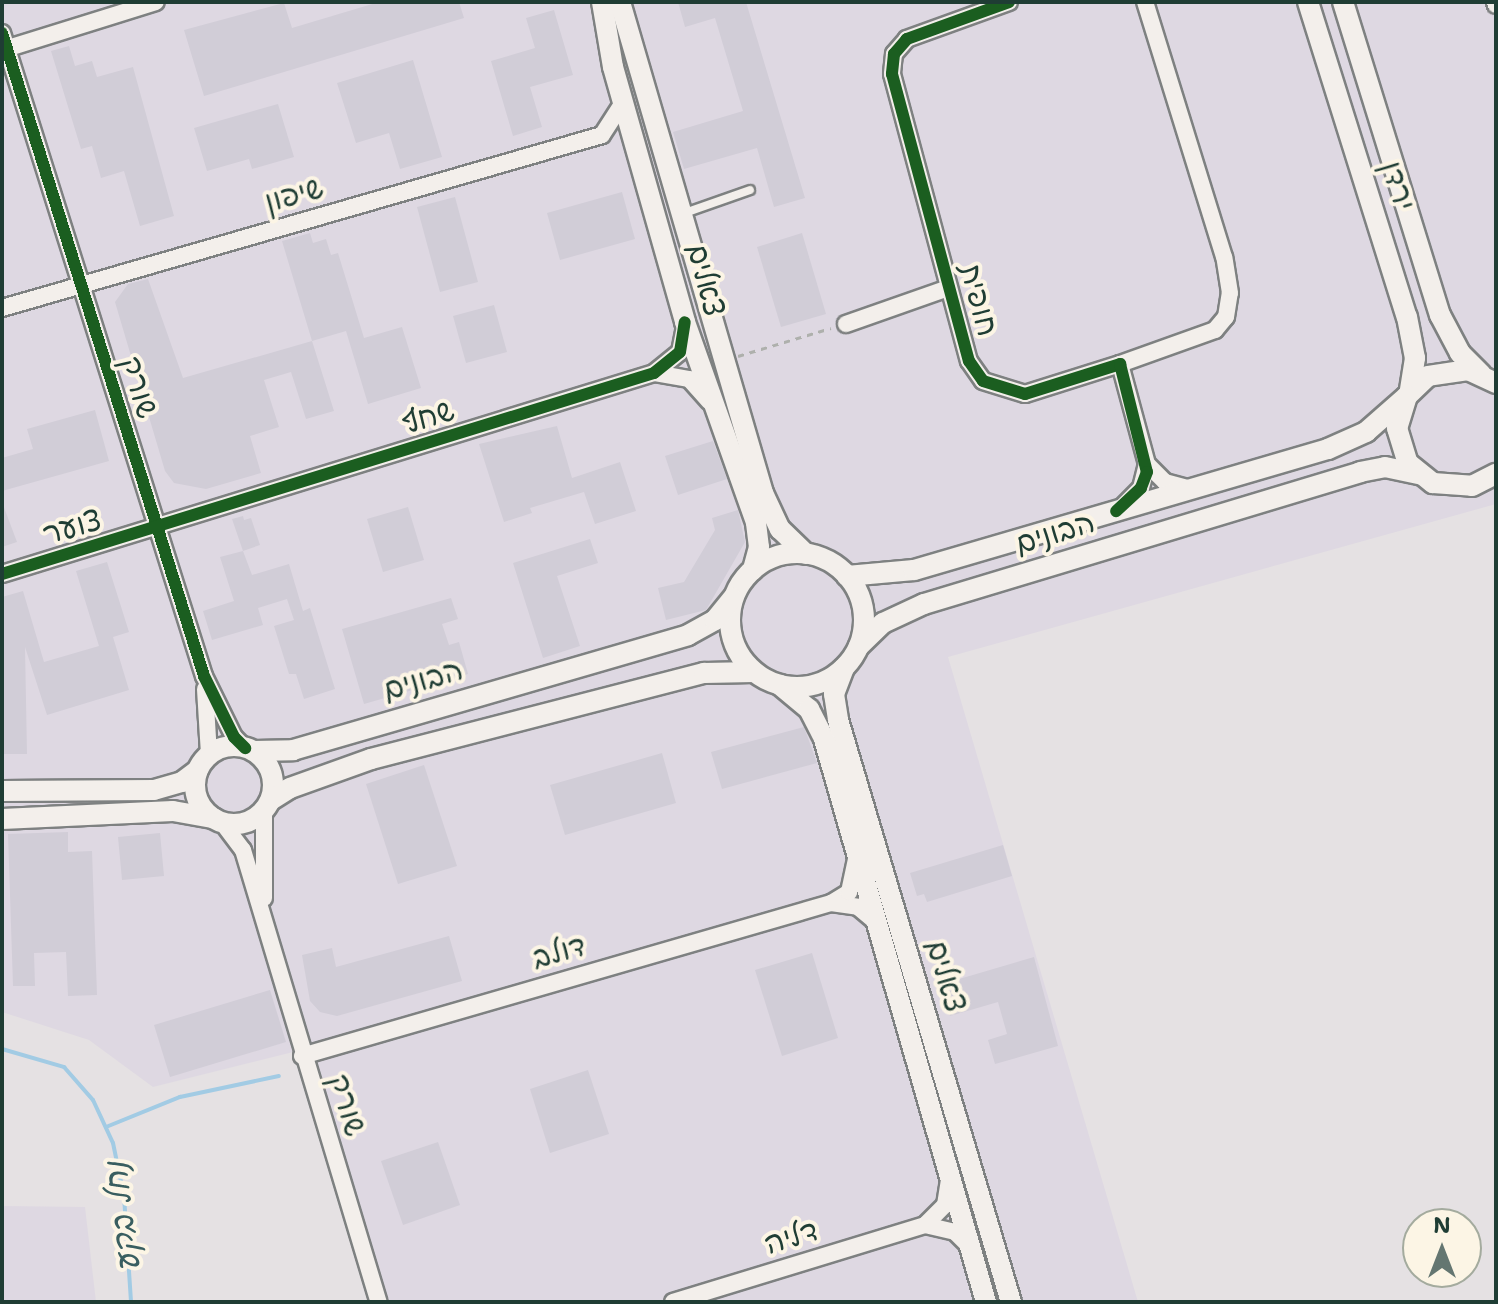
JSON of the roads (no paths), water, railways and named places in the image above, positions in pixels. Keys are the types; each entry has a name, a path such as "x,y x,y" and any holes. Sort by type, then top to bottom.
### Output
{"street":[{"path":"4,44 156,2"},
{"name":"צאלים","path":"602,2 613,67 644,162 685,322 759,535 753,570"},
{"name":"צאלים","path":"620,2 763,493 780,529 806,554"},
{"name":"חופית","path":"1009,2 927,29 907,39 894,54 892,74 969,361 983,381 1000,390 1025,394 1215,330 1226,317 1230,293 1224,257 1145,2"},
{"name":"ירדן","path":"1308,2 1407,317 1415,358 1408,394 1398,416 1399,443 1419,474"},
{"name":"ירדן","path":"1343,2 1440,315 1460,353 1492,380"},
{"name":"שורק","path":"4,44 204,676 234,737 250,750"},
{"path":"613,67 625,105 602,135 634,146 644,162"},
{"name":"שיפון","path":"2,308 602,135"},
{"path":"846,324 948,288"},
{"name":"שחף","path":"156,530 654,373 680,352 685,322"},
{"path":"1116,511 1141,488 1147,464 1120,364"},
{"name":"הבונים","path":"847,576 914,570 1328,449 1366,432 1408,394 1441,371 1492,380"},
{"path":"654,373 689,379 711,404"},
{"path":"1147,464 1165,482 1191,489"},
{"name":"הבונים","path":"859,646 883,623 924,604 1360,472 1385,467 1419,474 1459,488 1496,474"},
{"name":"צוער","path":"2,574 156,530"},
{"path":"806,554 847,576 863,610 859,646 844,668 814,685 780,685 754,672 730,630 733,598 753,570 769,559 806,554"},
{"name":"הבונים","path":"250,750 293,750 688,635 715,620 733,598"},
{"name":"צאלים","path":"844,668 834,694 838,720 1011,1302"},
{"name":"הבונים","path":"267,805 290,788 371,759 704,673 754,672"},
{"name":"שורק","path":"204,676 204,763"},
{"name":"צאלים","path":"780,685 801,700 817,722 986,1302"},
{"path":"2,791 154,790 182,782 229,746 250,750 270,768 267,805 245,823 173,811 2,819"},
{"path":"204,763 198,800 218,820"},
{"name":"שורק","path":"265,924 267,805"},
{"name":"שורק","path":"218,820 243,850 302,1056 379,1302"},
{"path":"831,903 842,898 854,880 856,853"},
{"path":"831,903 858,907 876,922"},
{"name":"דולב","path":"302,1056 831,903"},
{"path":"925,1225 945,1205 949,1174"},
{"path":"925,1225 955,1232 971,1249"},
{"name":"דליה","path":"673,1302 925,1225"}],"lane":[{"path":"681,214 750,190"}],"waterway":[{"name":"נחל בקע","path":"2,1049 64,1067 93,1100 113,1143 124,1196 131,1302"},
{"path":"106,1127 180,1097 279,1076"}]}
